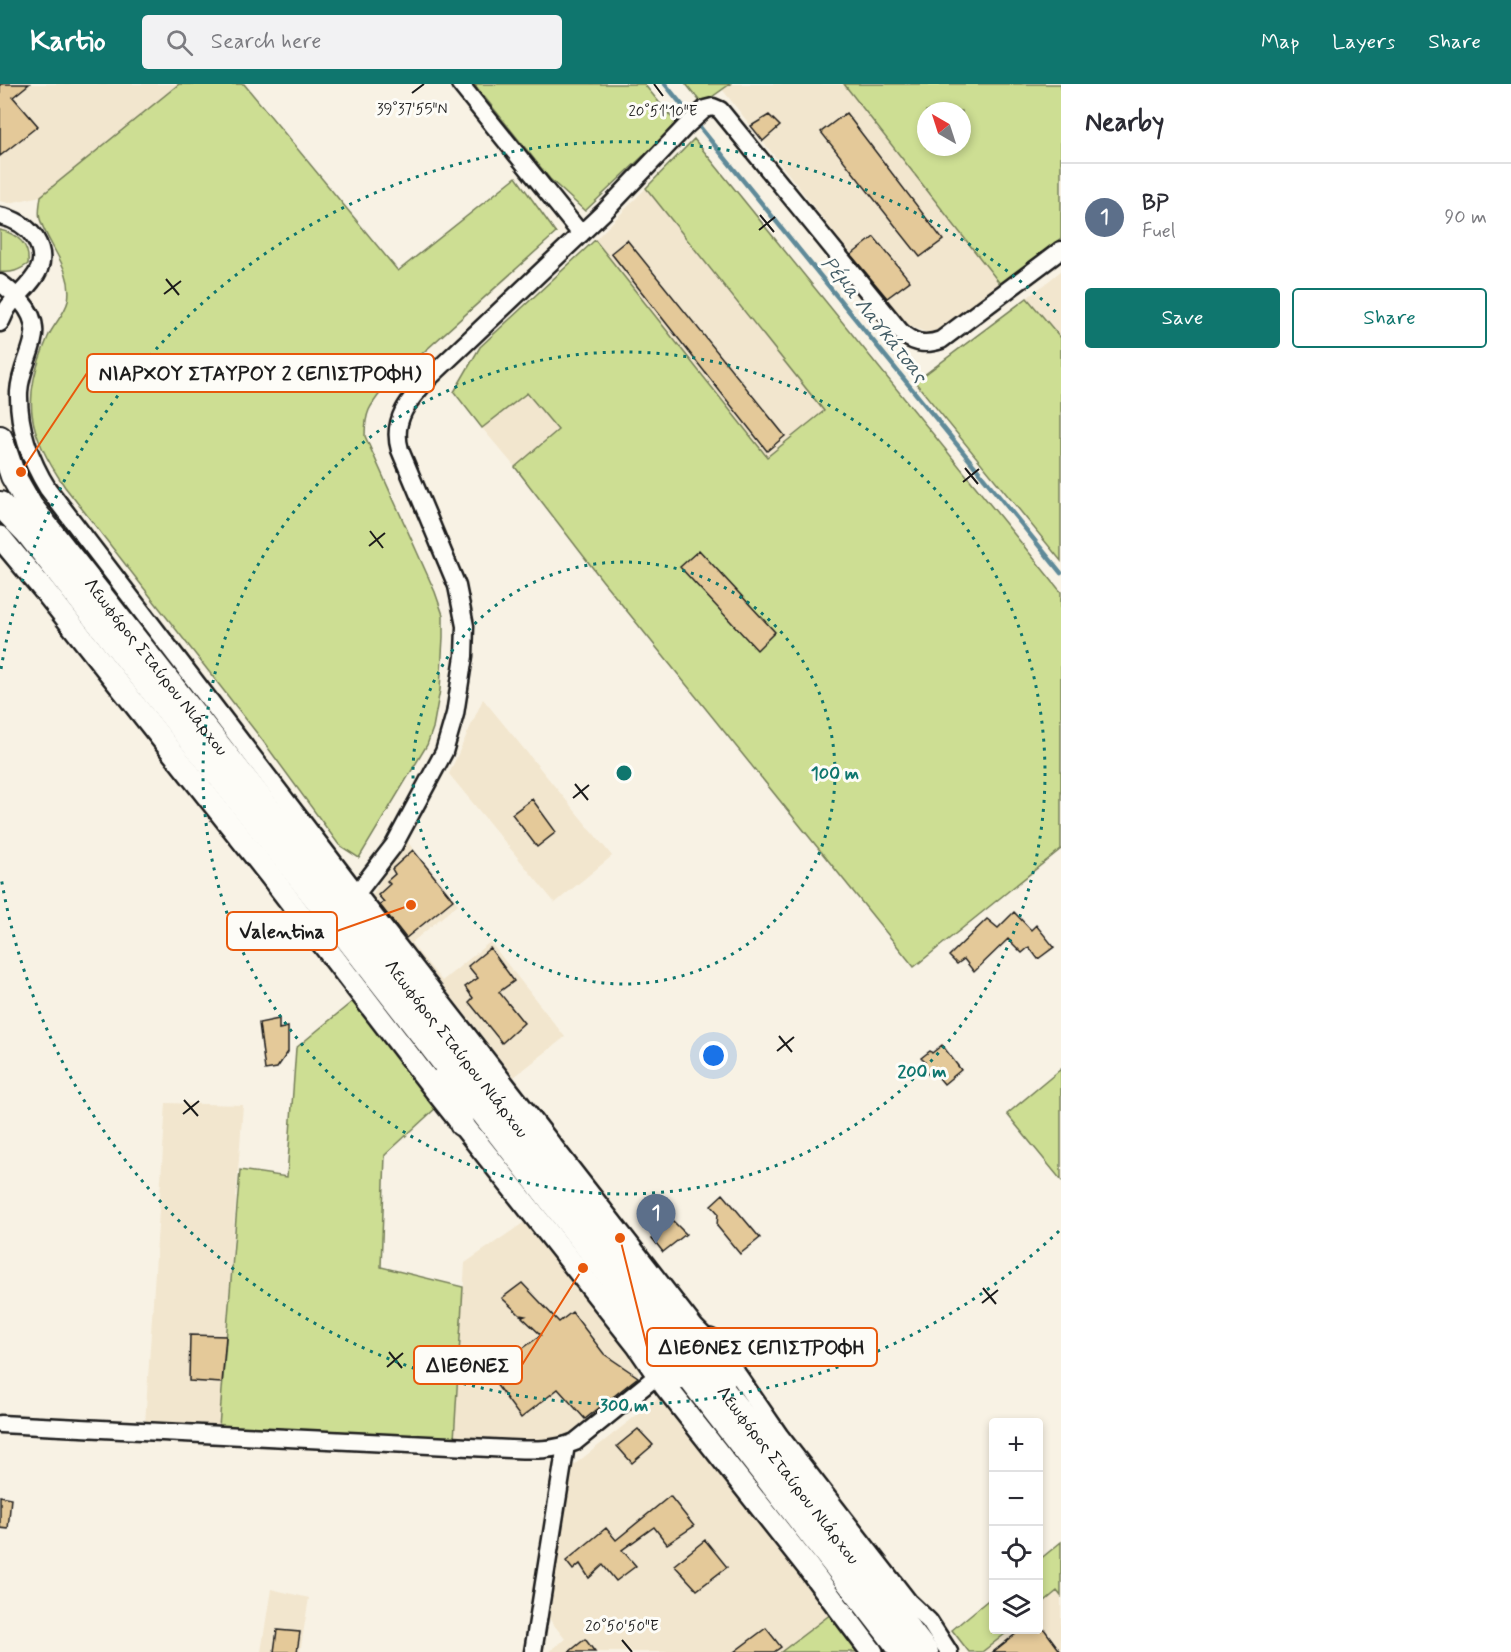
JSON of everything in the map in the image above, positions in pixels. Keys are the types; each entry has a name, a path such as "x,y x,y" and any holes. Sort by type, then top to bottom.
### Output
{"main road":[{"name":"Λεωφόρος Σταύρου Νιάρχου","path":"0,438 4,456 17,485 37,515 122,620 928,1652"},
{"name":"Λεωφόρος Σταύρου Νιάρχου","path":"0,504 17,521 67,583 400,1005 903,1652"},
{"path":"400,1005 413,1039 456,1100 462,1124"},
{"path":"709,1341 731,1401"},
{"path":"658,1375 668,1373 690,1377"},
{"path":"908,1601 925,1633 928,1652"}],"street":[{"path":"460,84 581,234"},
{"path":"357,893 394,845 444,752 455,714 464,656 465,626 461,598 452,571 400,450 397,425 410,401 428,379 581,234 686,126 702,112 716,107 727,117 896,326 906,337 914,341 925,344 941,340 1061,250"},
{"path":"0,216 24,225 38,246 40,264 38,273 9,306 0,323"},
{"path":"0,283 9,306"},
{"path":"9,306 28,310 35,323 35,334 20,381 20,405 25,440 41,477 63,510 357,893 696,1327 727,1359 780,1436 908,1601 929,1621 950,1652"},
{"path":"0,537 270,876 638,1346 872,1652"},
{"path":"0,1424 540,1450 566,1445 579,1439 658,1375"},
{"path":"533,1652 566,1445"}],"shaded area":[{"path":"0,84 179,84 41,196 9,203 0,201"},
{"path":"730,84 844,84 1001,285 931,334 906,325 722,89"},
{"path":"646,188 824,411 767,457 595,240"},
{"path":"1061,271 1061,338 1027,298"},
{"path":"527,393 558,431 515,467 482,428"},
{"path":"483,699 612,856 555,903 449,774"},
{"path":"406,840 458,904 411,943 442,981 490,942 565,1037 514,1077 372,895"},
{"path":"166,1103 243,1105 219,1427 145,1424"},
{"path":"526,1221 639,1366 638,1377 569,1433 558,1439 545,1443 454,1440 465,1263"},
{"path":"662,1395 831,1614 781,1652 549,1652 565,1639 547,1616 569,1469"},
{"path":"271,1589 309,1598 300,1652 261,1652"},
{"path":"1058,1591 1061,1596 1061,1652 982,1652 1005,1634 1043,1634 1043,1603"}],"green space":[{"path":"179,84 244,84 398,271 516,177 556,233 385,387 367,415 365,436 435,592 443,615 443,637 440,690 433,728 427,745 359,858 339,845 263,741 65,487 43,449 32,415 31,397 39,359 48,337 66,306 69,290 64,269 40,219 41,196"},
{"path":"474,84 644,84 677,124 585,211 550,179"},
{"path":"686,84 730,84 702,104"},
{"path":"844,84 1061,84 1061,238 1001,285"},
{"path":"694,139 1061,592 1061,849 914,967 602,580 515,467 558,430 527,393 482,428 454,392 480,347 595,240 767,457 824,411 646,188"},
{"path":"0,230 22,241 27,251 28,264 15,271 0,272"},
{"path":"1027,298 1061,338 1061,561 915,382"},
{"path":"353,1001 437,1107 385,1155 381,1267 463,1287 454,1440 219,1427 240,1170 287,1177 296,1048"},
{"path":"1061,1069 1061,1180 1007,1114"},
{"path":"1061,1542 1061,1596 1057,1591 1043,1603 1043,1580 1043,1557"},
{"path":"989,1599 989,1634 1005,1634 982,1652 969,1652 952,1630"},
{"path":"831,1614 859,1652 781,1652"}],"building":[{"path":"0,84 29,84 13,97 38,126 0,156"},
{"path":"846,113 943,240 920,257 821,132"},
{"path":"769,115 780,126 763,141 751,126"},
{"path":"874,237 910,281 887,298 851,255"},
{"path":"627,240 785,436 767,451 611,253"},
{"path":"699,550 775,632 757,650 680,567"},
{"path":"532,799 556,832 537,847 512,814"},
{"path":"413,850 453,900 406,938 380,905 384,902 378,895 390,884 387,881 395,874 392,869"},
{"path":"1014,912 1031,930 1036,925 1054,947 1038,959 1029,947 1022,953 1008,939 974,972 964,959 957,964 949,956 987,919 998,928"},
{"path":"490,948 514,981 499,992 524,1023 502,1043 469,1002 473,998 465,987 478,978 468,966"},
{"path":"279,1019 279,1029 288,1027 288,1052 277,1068 265,1070 259,1023"},
{"path":"942,1045 961,1070 944,1084 934,1072 929,1075 921,1066 925,1062 921,1058"},
{"path":"723,1194 760,1238 740,1254 717,1226 718,1213 711,1205"},
{"path":"673,1221 686,1234 663,1252 652,1238"},
{"path":"522,1283 559,1322 572,1312 604,1354 638,1377 585,1419 558,1389 521,1418 490,1376 486,1357 503,1349 511,1357 541,1335 522,1317 525,1316 520,1315 502,1298"},
{"path":"190,1335 226,1336 222,1383 189,1381"},
{"path":"638,1429 653,1445 632,1463 617,1446"},
{"path":"0,1496 11,1498 8,1529 0,1528"},
{"path":"670,1496 694,1526 667,1544 654,1527 622,1550 636,1566 616,1581 603,1565 589,1578 580,1564 573,1570 566,1561 606,1528 616,1540"},
{"path":"705,1540 727,1567 697,1590 674,1565"},
{"path":"766,1628 781,1647 774,1652 734,1652"},
{"path":"1044,1629 1061,1652 993,1652 1016,1634 1043,1634"},
{"path":"277,1630 300,1632 297,1652 274,1652"},
{"path":"585,1639 595,1652 569,1652"}],"waterway":[{"name":"Ρέμα Λαγκάτσας","path":"665,84 1061,573"}],"place":[{"name":"ΝΙΑΡΧΟΥ ΣΤΑΥΡΟΥ 2 (ΕΠΙΣΤΡΟΦΗ)","path":"21,472"},
{"name":"Valentina","path":"411,905"},
{"name":"ΔΙΕΘΝΕΣ (ΕΠΙΣΤΡΟΦΗ","path":"620,1238"},
{"name":"BP","path":"656,1244"},
{"name":"ΔΙΕΘΝΕΣ","path":"583,1268"}]}
